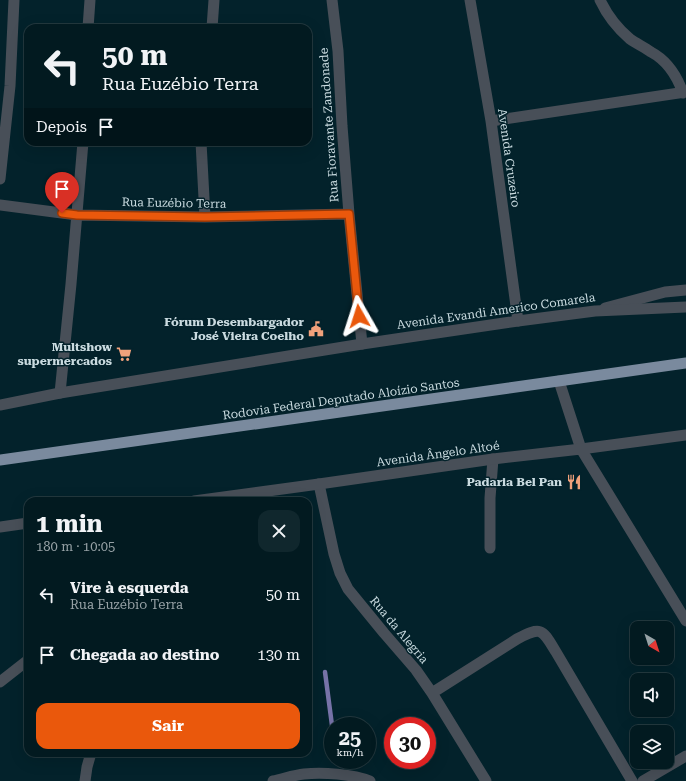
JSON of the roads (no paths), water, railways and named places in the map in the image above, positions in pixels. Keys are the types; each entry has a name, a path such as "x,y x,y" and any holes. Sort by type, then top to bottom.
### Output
{"highway":[{"name":"Rodovia Federal Deputado Aloízio Santos","path":"0,460 686,363"}],"street":[{"path":"0,179 10,86 14,0"},
{"path":"88,24 90,0"},
{"path":"212,24 214,0"},
{"name":"Rua Fioravante Zandonade","path":"332,0 338,51 349,214 362,344"},
{"name":"Avenida Cruzeiro","path":"470,0 491,121 518,321"},
{"path":"491,121 684,92 673,71 667,64 653,52 641,46 620,29 608,15 600,0"},
{"path":"60,393 83,146"},
{"path":"202,146 205,217"},
{"name":"Rua Euzébio Terra","path":"0,205 77,215 205,217 349,214"},
{"name":"Avenida Evandi Americo Comarela","path":"0,405 60,393 362,344 595,311 665,292 686,290"},
{"path":"595,311 686,307"},
{"path":"559,381 581,449 686,621"},
{"name":"Avenida Ângelo Altoé","path":"223,497 493,459 686,435"},
{"path":"490,548 490,498 493,459"},
{"name":"Rua da Alegria","path":"319,484 334,554 340,573 348,589 416,670 432,693 486,781"},
{"path":"0,527 24,524"},
{"path":"432,693 530,632 537,631 542,633 548,638 632,781"},
{"path":"0,682 24,663"},
{"path":"643,781 686,756"},
{"path":"85,781 89,757"},
{"path":"273,781 304,774 326,773 346,775 370,781"}],"waterway":[{"path":"325,672 331,717"}],"place":[{"name":"Fórum Desembargador José Vieira Coelho","path":"316,329"},
{"name":"Multshow supermercados","path":"124,354"},
{"name":"Padaria Bel Pan","path":"574,482"}]}
